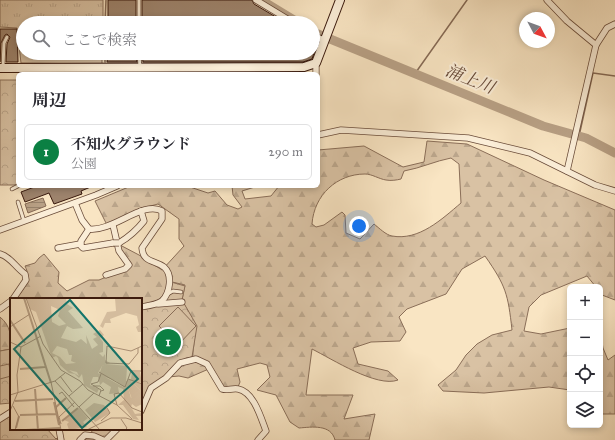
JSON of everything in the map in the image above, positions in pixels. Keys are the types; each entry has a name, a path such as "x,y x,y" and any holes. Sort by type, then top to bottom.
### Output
{"street":[{"path":"256,0 282,16"},
{"path":"320,53 340,0"},
{"path":"547,0 567,21 596,45"},
{"path":"567,171 596,45 607,28 615,24"},
{"path":"320,37 326,38"},
{"path":"316,72 317,60"},
{"path":"2,68 107,71 140,67 191,71 304,67 316,63"},
{"path":"320,135 341,130 468,138 523,151 595,185 615,191"},
{"path":"0,230 75,203 106,188"},
{"path":"75,203 82,220 89,229"},
{"path":"58,248 80,244 89,229 113,225 141,211 158,209 162,211 163,215 142,248 145,258 165,268 169,278 166,295 161,301 142,308"},
{"path":"80,244 83,248 85,248 116,243 132,234 144,221 141,211"},
{"path":"106,275 125,269 129,265 119,251 113,225"},
{"path":"0,254 10,258 16,268 25,274 26,280 13,298"},
{"path":"0,308 10,301"},
{"path":"155,304 182,302"},
{"path":"142,409 151,388 166,378 180,363 196,359 207,364 222,389 239,389 253,402 266,430 258,440"},
{"path":"0,419 10,413"},
{"path":"59,430 61,440"},
{"path":"106,440 116,430"},
{"path":"80,440 85,435 90,435 103,440"}],"lane":[{"path":"139,0 139,16"},
{"path":"2,68 4,43 6,37"},
{"path":"140,60 140,67"},
{"path":"12,188 16,187"},
{"path":"18,202 24,221"},
{"path":"166,295 173,290 181,292"}],"green space":[{"path":"0,0 103,0 103,16 16,16 16,28 0,27"},
{"path":"21,60 102,60 102,64 21,63"},
{"path":"0,80 16,80 16,184 0,185"},
{"path":"427,141 467,144 544,180 615,210 615,300 603,295 603,284 594,284 587,276 541,295 529,307 524,331 541,334 567,329 567,390 549,387 484,393 443,391 438,385 456,370 466,355 477,344 492,335 512,330 505,291 498,275 485,256 462,269 446,294 407,309 399,317 406,332 400,341 371,342 353,348 358,364 388,371 398,380 379,380 367,376 312,349 306,395 353,395 344,419 375,414 369,440 335,440 330,431 325,429 315,427 299,428 290,422 276,395 257,390 270,377 267,365 260,363 237,369 240,382 238,387 224,388 211,368 188,378 179,376 168,377 187,362 192,360 196,326 182,300 185,285 168,281 165,292 160,299 142,305 142,298 17,298 26,284 28,276 25,266 35,263 44,254 59,272 58,283 67,291 89,280 99,280 131,267 121,254 120,245 162,270 184,246 179,239 179,219 158,204 139,209 107,225 95,201 126,188 193,188 208,193 215,191 227,205 238,209 242,207 233,195 232,188 252,188 242,191 245,199 271,196 277,188 320,188 320,150 364,146 403,167 424,162","holes":["451,158 459,164 461,203 446,216 421,232 402,237 392,236 385,233 374,224 360,239 346,233 345,215 342,212 324,225 316,227 312,224 317,204 322,195 336,182 355,175 365,174 386,180 401,179 404,171"]},
{"path":"171,282 185,286 182,300 197,326 192,357 186,358 174,365 164,377 153,384 142,407 142,310 162,301"},
{"path":"178,307 196,326 178,345 159,326"},
{"path":"0,317 4,320 8,328 10,336 10,349 0,351"},
{"path":"603,348 608,360 615,355 615,414 603,414"},
{"path":"10,349 10,403 0,404 0,351"},
{"path":"9,364 10,376 0,379 0,366"},
{"path":"10,413 10,430 48,430 56,439 58,437 58,440 0,440 0,420"},
{"path":"93,430 113,430 104,440 85,440"}],"shaded area":[{"path":"43,198 46,206 28,213 25,204"}],"building":[{"path":"108,0 136,0 136,16 108,16"},
{"path":"142,0 252,0 254,4 274,16 142,16"},
{"path":"0,29 16,29 16,60 18,60 18,62 6,62 7,44 10,37 7,34 1,43 0,62"},
{"path":"107,60 137,60 137,62 107,62"},
{"path":"143,60 309,60 303,62 143,62"},
{"path":"32,188 88,188 81,191 82,194 54,204 49,193 25,202 21,192"}],"waterway":[{"path":"105,16 106,0"},
{"name":"浦上川","path":"261,0 287,16"},
{"path":"414,75 467,0"},
{"name":"浦上川","path":"320,35 543,126 586,138 615,153"},
{"path":"0,72 205,71"},
{"path":"579,136 593,73 615,76"}],"place":[{"name":"不知火グラウンド","path":"168,342"}]}
